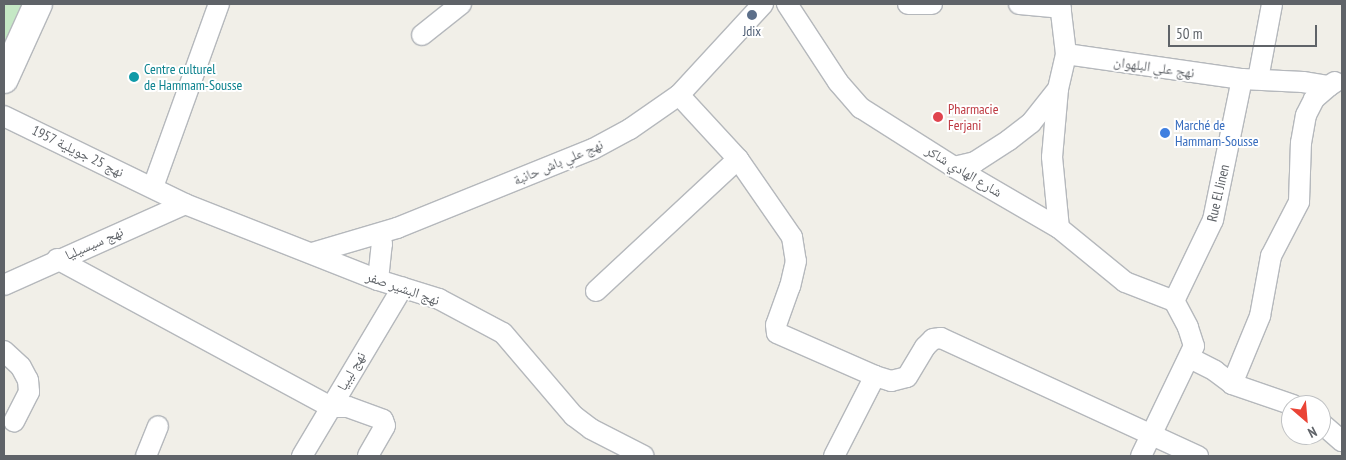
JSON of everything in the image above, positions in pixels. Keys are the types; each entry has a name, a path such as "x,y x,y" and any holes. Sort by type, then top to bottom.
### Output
{"street":[{"path":"4,79 38,4"},
{"path":"152,187 219,4"},
{"path":"422,35 461,4"},
{"name":"نهج علي باش حانبة","path":"312,253 380,234 593,148 630,129 679,95 763,4"},
{"name":"شارع الهادي شاكر","path":"787,4 838,82 861,108 954,167 1059,228 1125,282 1174,301"},
{"path":"908,4 932,4"},
{"path":"1019,4 1061,6 1066,54 1058,90 1052,157 1059,228"},
{"name":"Rue El Jinen","path":"1174,301 1213,220 1272,4"},
{"name":"نهج علي البلهوان","path":"1066,54 1250,79 1336,84"},
{"path":"1232,384 1260,316 1265,296 1267,268 1271,256 1299,202 1301,143 1306,115 1314,99 1336,84"},
{"path":"954,167 974,162 1009,140 1031,123 1058,90"},
{"path":"679,95 738,159 792,237 796,261 790,286 776,325 777,333 875,376 891,381 906,377 925,346 933,339 941,338 950,344 1198,456"},
{"name":"نهج 25 جويلية 1957","path":"4,116 152,187"},
{"path":"596,291 738,159"},
{"name":"نهج البشير صفر","path":"152,187 185,204 378,280 439,299 503,334 568,410 583,424 644,456"},
{"name":"نهج سيسيليا","path":"4,285 57,259 185,204"},
{"path":"378,280 382,244 380,234"},
{"path":"57,259 331,407 348,407 383,420 385,426 368,456"},
{"name":"نهج ليبيا","path":"302,456 402,288"},
{"path":"1141,456 1162,408 1190,358 1194,346 1188,327 1174,301"},
{"path":"4,350 21,367 28,380 29,392 14,421"},
{"path":"1190,358 1215,371 1232,384 1281,401"},
{"path":"834,456 875,376"},
{"path":"146,456 158,426"},
{"path":"1331,432 1342,441"}],"green space":[{"path":"4,4 22,4 4,50"}],"place":[{"name":"Jdix","path":"752,15"},
{"name":"Centre culturel de Hammam-Sousse","path":"134,77"},
{"name":"Pharmacie Ferjani","path":"938,117"},
{"name":"Marché de Hammam-Sousse","path":"1165,133"}]}
